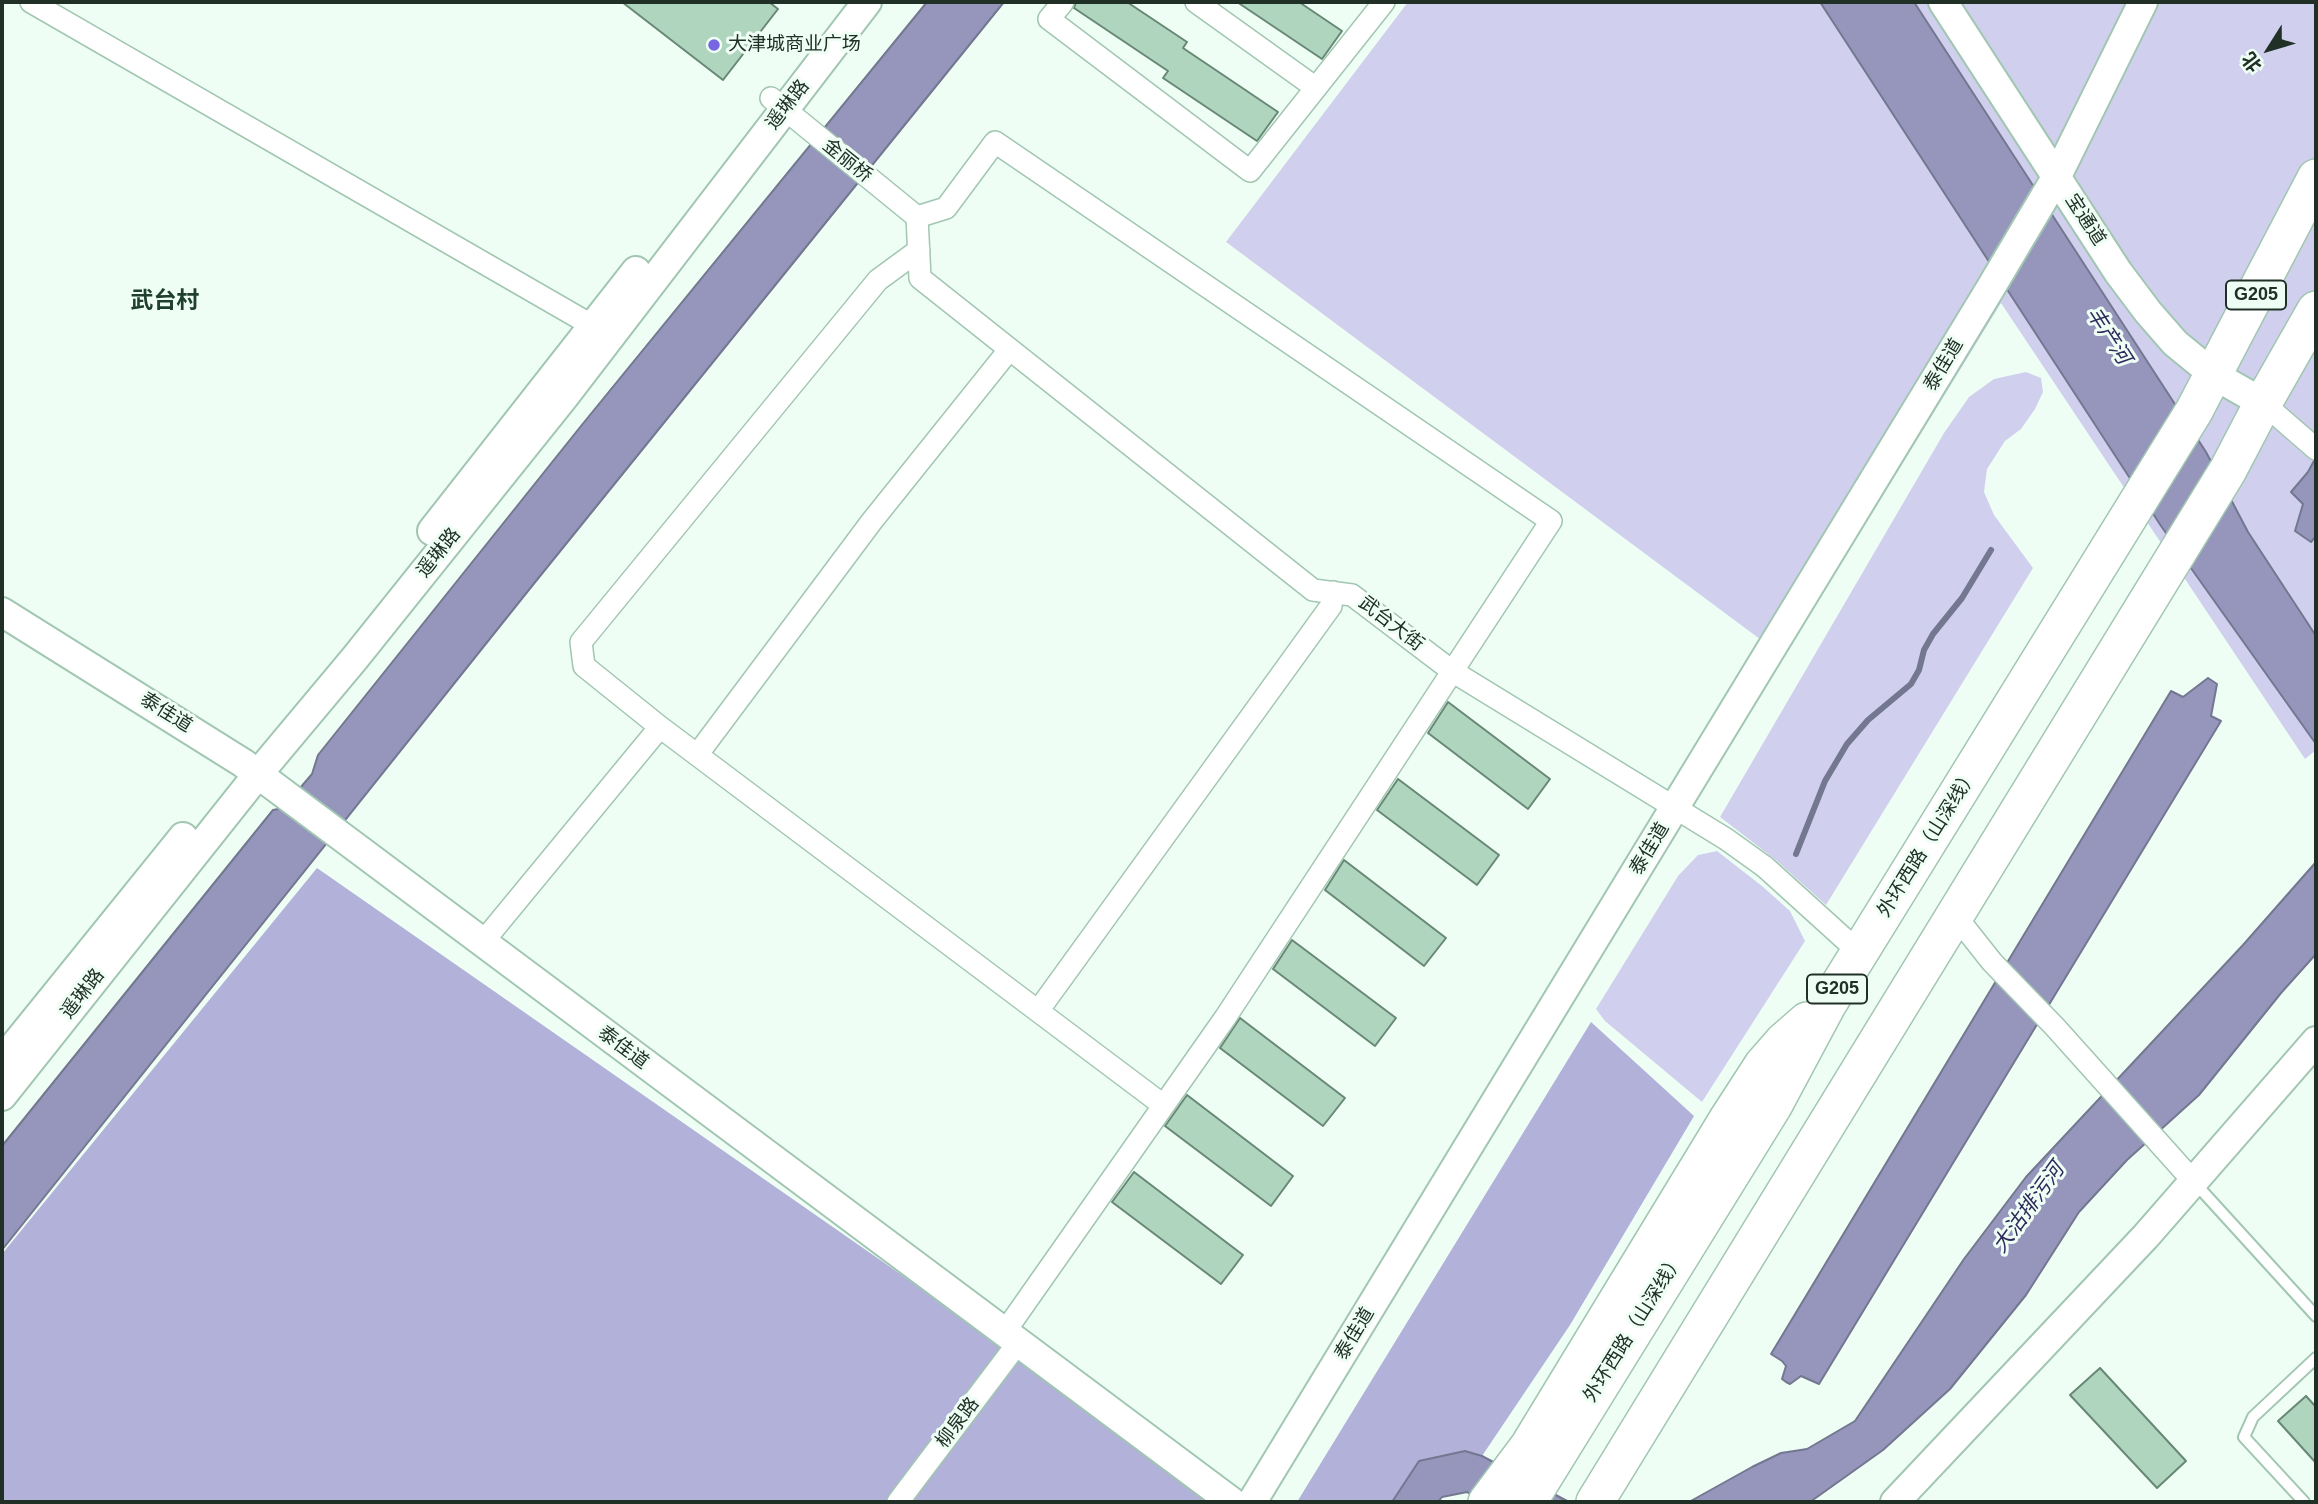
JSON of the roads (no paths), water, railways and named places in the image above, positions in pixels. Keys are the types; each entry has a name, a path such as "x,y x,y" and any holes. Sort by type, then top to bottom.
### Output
{"highway":[{"name":"外环西路（山深线）","path":"1528,1502 1540,1455 1773,1106 1827,1005 2194,411 2316,178"},
{"name":"G205","path":"1595,1502 2228,470 2316,310"},
{"path":"1487,1502 1540,1455"}],"street":[{"path":"31,2 601,332"},
{"name":"遥琳路","path":"778,104 847,2"},
{"name":"遥琳路","path":"2,1096 258,774 355,658 601,332 778,104 867,2"},
{"path":"1063,2 1049,19 1250,171 1382,3"},
{"path":"1195,2 1316,89"},
{"name":"宝通道","path":"1943,2 2051,186 2148,312 2175,343 2214,375 2263,404"},
{"name":"泰佳道","path":"1252,1502 1990,289 2051,186 2143,2"},
{"name":"金丽桥","path":"778,104 917,217"},
{"name":"柳泉路","path":"898,1502 1011,1338 1163,1105 1225,1018 1551,521 995,142 946,208 917,217"},
{"name":"武台大街","path":"917,217 920,278 1313,590 1353,594 1452,671 1726,839 1765,867 1860,953"},
{"path":"919,250 878,280 582,642 584,666 660,727 1163,1105"},
{"path":"697,755 872,521 1009,350"},
{"path":"2263,404 2312,444"},
{"path":"1038,1011 1331,606 1333,592"},
{"name":"泰佳道","path":"2,612 258,774 1232,1502"},
{"path":"482,943 660,727"},
{"name":"遥琳路","path":"2,1061 258,774"},
{"path":"1954,914 1992,962 2055,1027 2194,1181"},
{"path":"1895,1502 2146,1236 2316,1041"}],"lane":[{"path":"2194,1181 2316,1316"},
{"path":"2304,1502 2244,1437 2253,1418 2316,1358"}],"water":[{"path":"927,2 1004,2 532,586 2,1250 2,1146 273,810 283,808 312,774 318,755 581,426"},
{"name":"丰产河","path":"1820,2 1914,2 2206,452 2248,532 2316,636 2316,744 2161,526"},
{"path":"2316,457 2316,536 2311,542 2295,531 2303,504 2291,492 2308,472"},
{"path":"2208,678 2217,684 2211,716 2221,721 1819,1384 1801,1376 1790,1384 1786,1382 1782,1379 1786,1366 1771,1354 2171,691 2183,697"},
{"name":"大沽排污河","path":"2316,862 2316,954 2199,1095 2127,1160 2079,1212 2026,1295 1950,1389 1883,1450 1810,1502 1689,1502 1781,1453 1807,1449 1855,1421 1964,1259 2026,1177 2243,945"},
{"path":"1465,1451 1482,1456 1569,1502 1483,1502 1467,1492 1442,1497 1438,1502 1392,1502 1419,1461"}],"waterway":[{"path":"1796,854 1825,781 1847,744 1868,720 1911,684 1933,634 1962,598 1991,550"}],"place":[{"name":"大津城商业广场","path":"714,45"}],"district":[{"name":"武台村","path":"165,302"}]}
